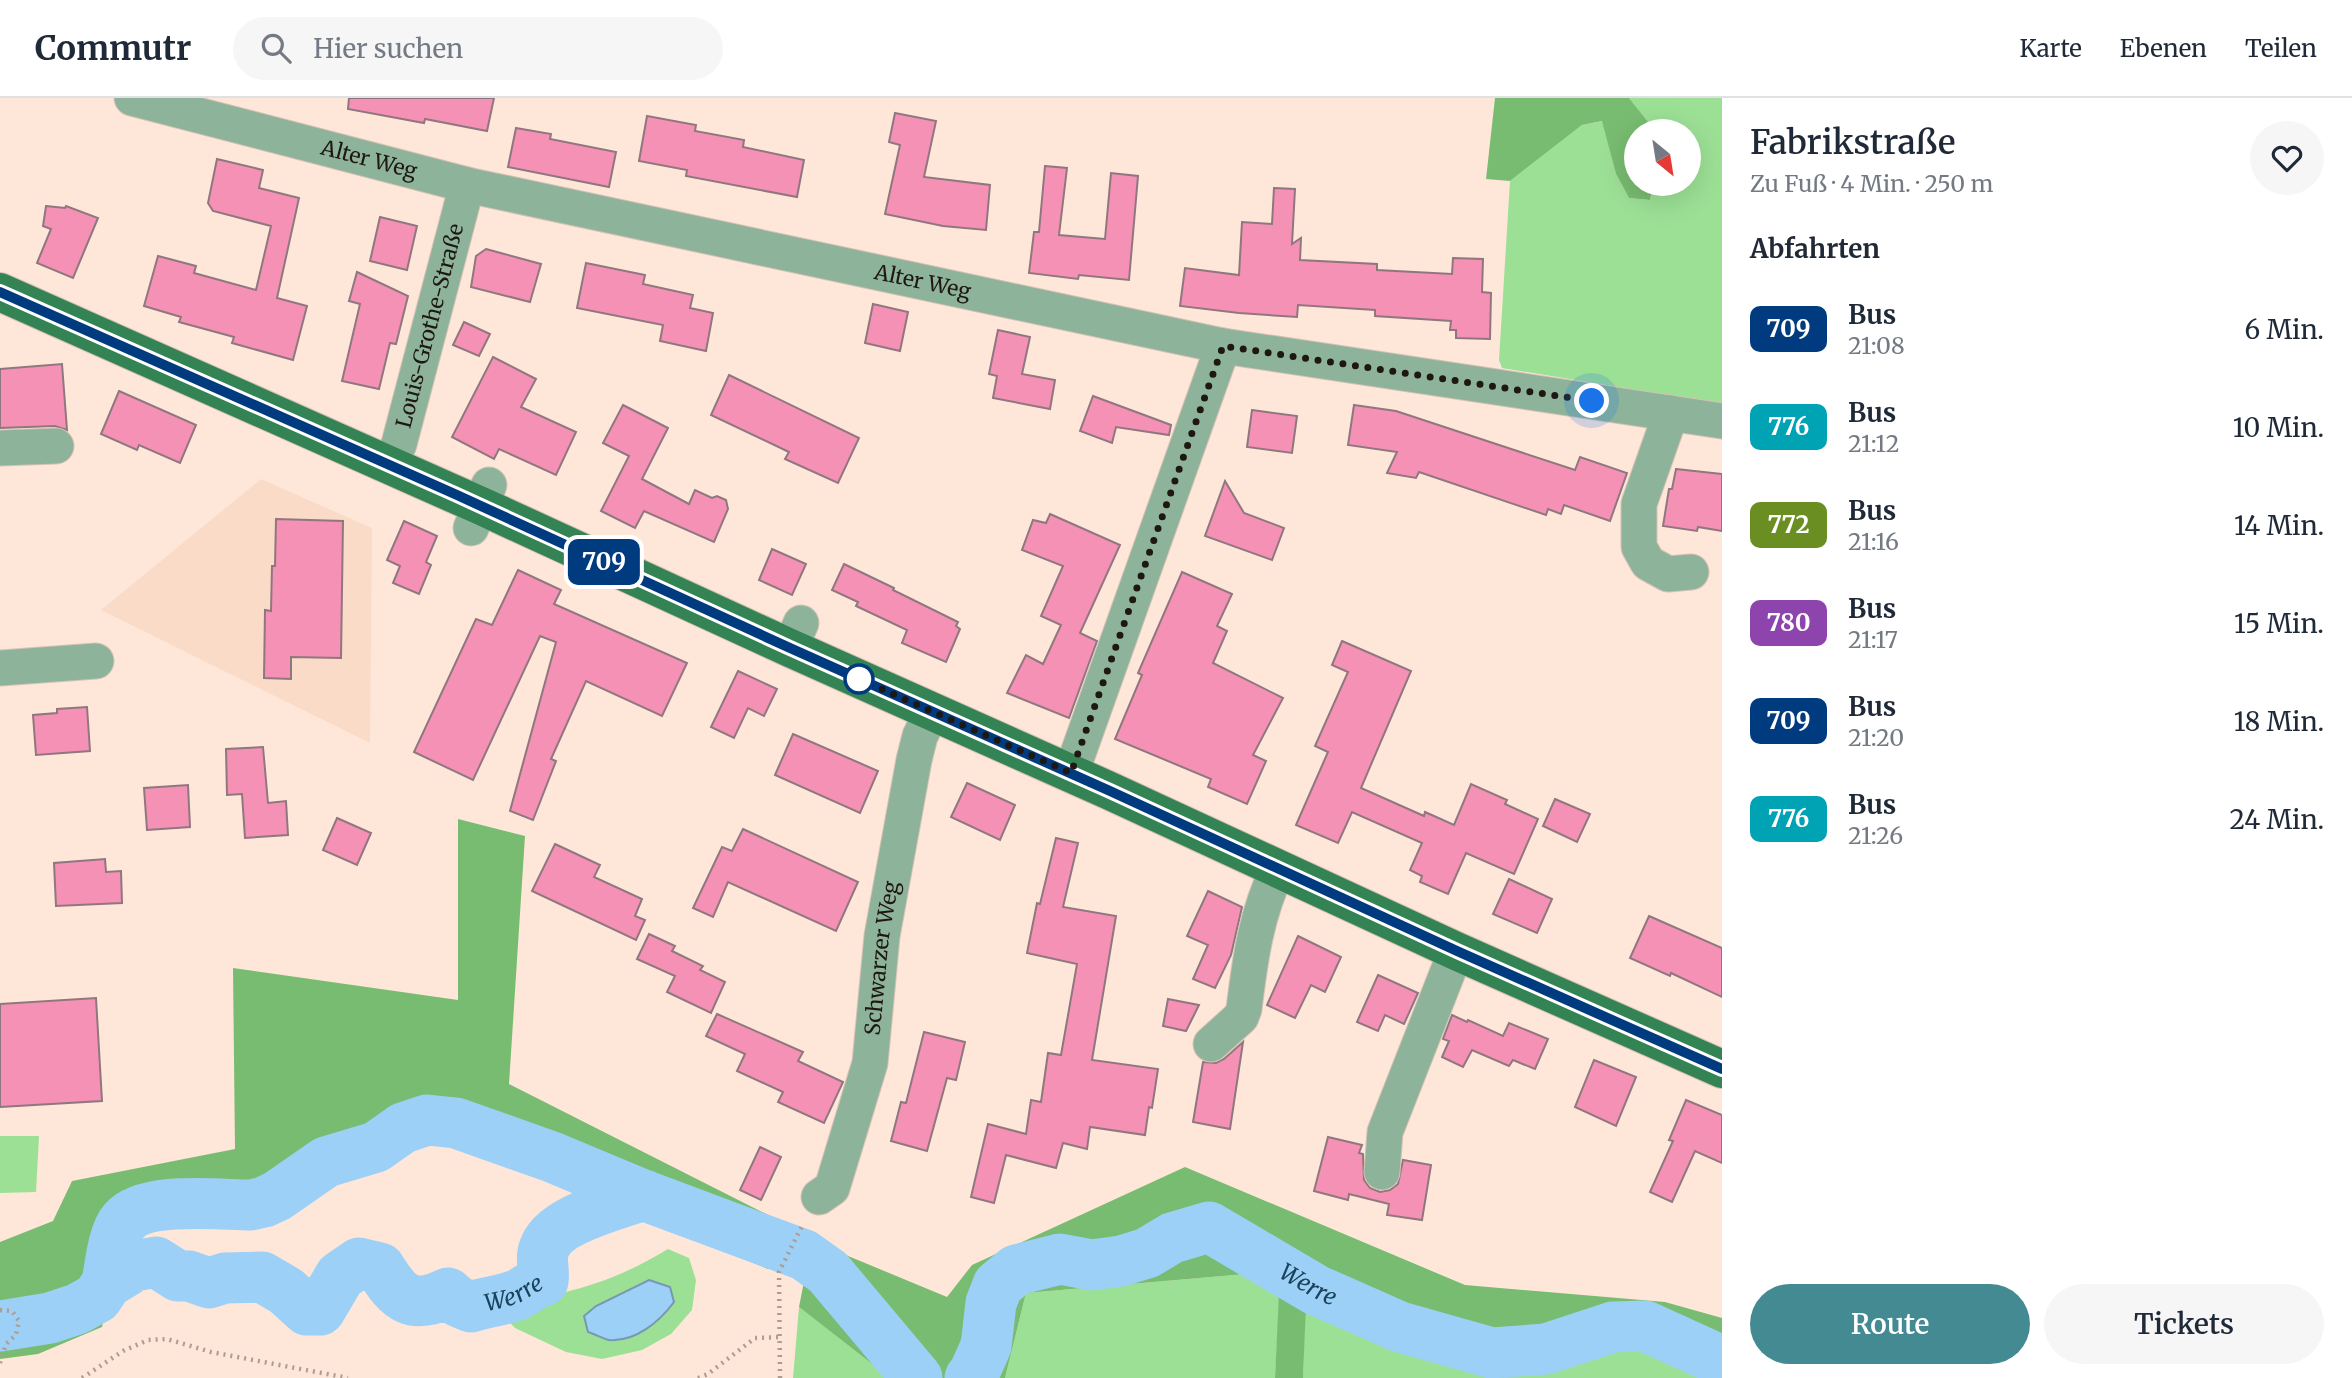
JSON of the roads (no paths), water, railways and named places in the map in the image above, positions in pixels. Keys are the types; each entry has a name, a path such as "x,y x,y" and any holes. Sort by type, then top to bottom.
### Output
{"main road":[{"path":"0,292 583,552 795,636 932,712 1722,1069"}],"street":[{"name":"Alter Weg","path":"132,98 467,185 1144,323 1223,346 1722,421"},
{"name":"Louis-Grothe-Straße","path":"390,466 399,444 467,185"},
{"path":"1071,773 1223,346"},
{"path":"1671,413 1639,504 1639,547 1648,564 1668,574 1691,572"},
{"path":"0,448 56,446"},
{"path":"0,668 96,661"},
{"name":"Schwarzer Weg","path":"819,1197 832,1188 870,1063 882,936 914,760 920,736 932,712"},
{"path":"1211,1044 1241,1017 1255,929 1278,869"},
{"path":"1382,1172 1385,1132 1457,951"}],"water":[{"path":"649,1280 670,1287 674,1302 654,1323 638,1334 619,1340 588,1332 584,1316 596,1306"}],"waterway":[{"name":"Werre","path":"107,1283 120,1226 134,1213 165,1205 251,1205 264,1202 326,1162 376,1147 403,1128 427,1120 456,1123 552,1157 643,1195 804,1255 828,1272 917,1378"},
{"name":"Werre","path":"0,1326 50,1318 77,1309 97,1298 107,1283 135,1266 156,1262 178,1276 189,1276 209,1283 225,1278 262,1277 286,1291 307,1310 320,1310 340,1276 359,1263 380,1268 400,1294 408,1298 425,1301 448,1293 457,1301 471,1307 517,1295 543,1281 544,1249 559,1229 586,1215 643,1195"},
{"name":"Werre","path":"970,1378 986,1346 991,1303 998,1285 1016,1270 1060,1259 1092,1265 1121,1261 1147,1253 1172,1238 1209,1227 1316,1290 1400,1327 1492,1353 1546,1349 1613,1327 1645,1326 1722,1359"}]}
